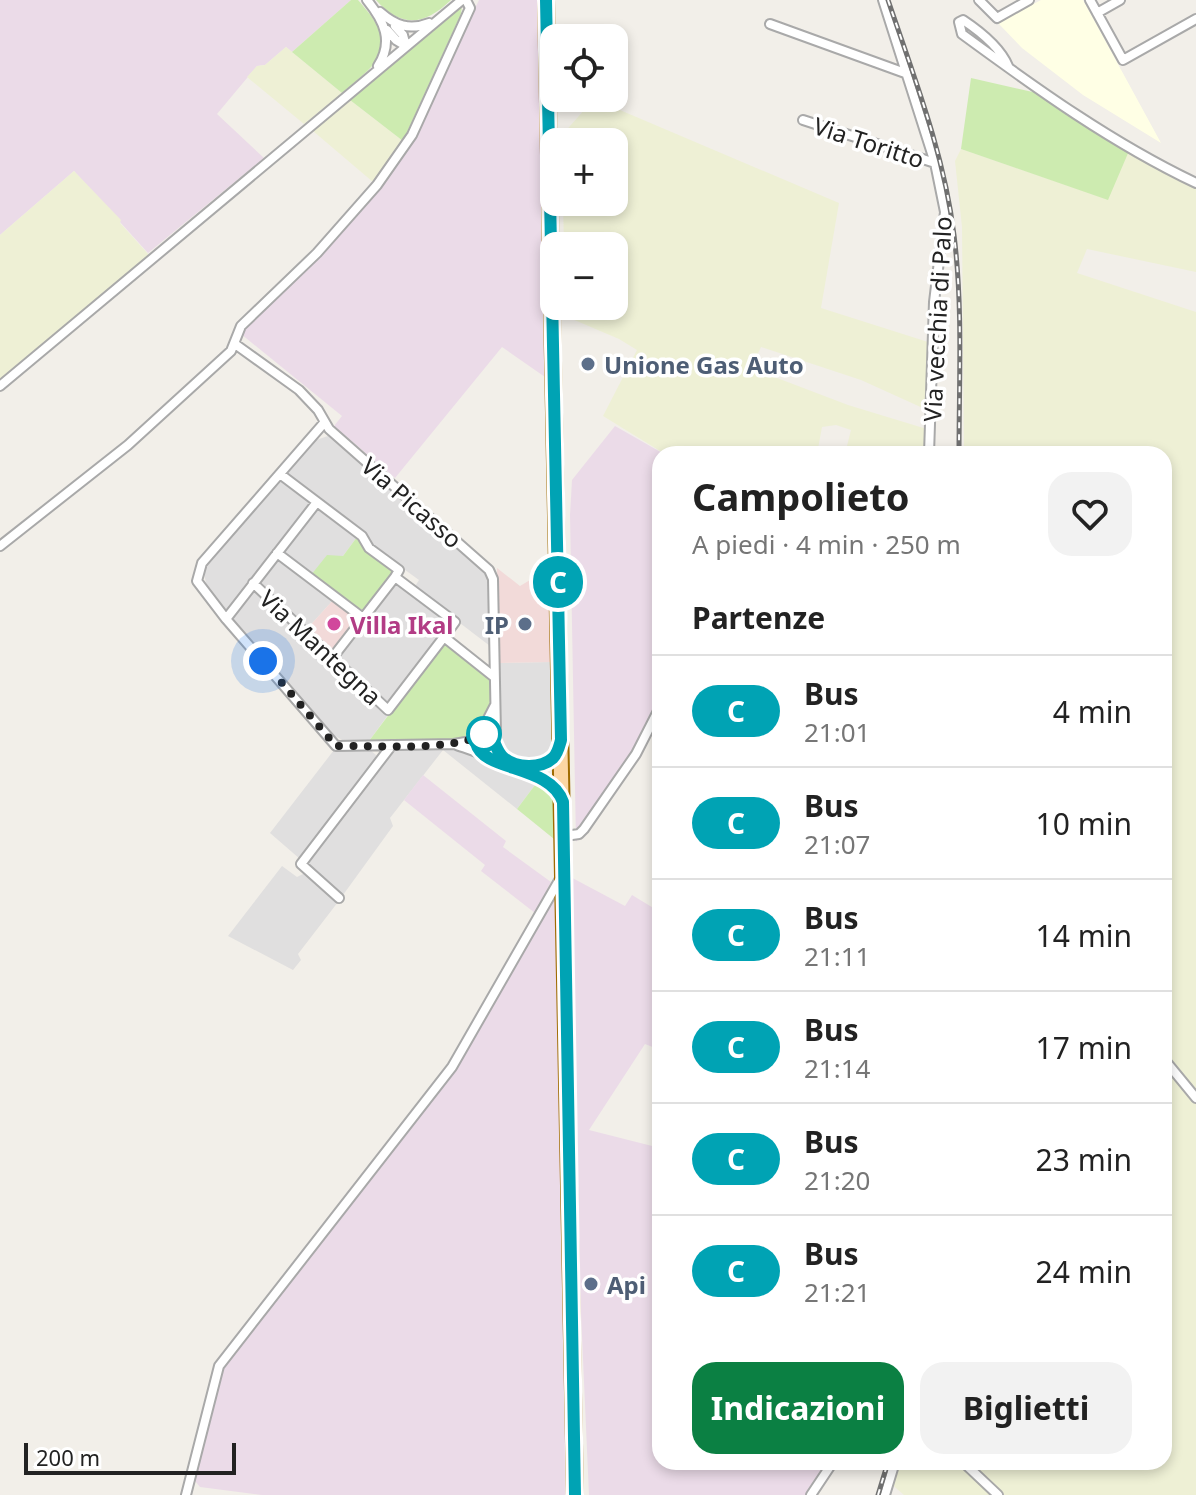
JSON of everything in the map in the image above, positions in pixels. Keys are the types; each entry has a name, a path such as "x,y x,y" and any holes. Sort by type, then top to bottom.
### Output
{"main road":[{"path":"546,0 575,1495"},
{"path":"555,0 556,24"},
{"path":"561,320 585,1495"}],"street":[{"path":"0,386 464,0 470,8 417,124 377,185 317,253 241,326 235,344 209,372 128,445 0,546"},
{"name":"Via vecchia di Palo","path":"883,0 935,163 945,212 934,302 929,446"},
{"path":"984,2 997,18 1029,0"},
{"path":"1090,0 1123,60 1196,19"},
{"path":"1097,13 1120,0"},
{"path":"369,2 387,23 396,40 406,46"},
{"path":"387,23 419,27 444,14"},
{"path":"1008,66 1003,54 987,39 963,20 959,22 962,34 1008,66 1125,147 1196,183"},
{"path":"371,77 385,51 387,23"},
{"path":"770,24 905,73"},
{"name":"Via Toritto","path":"803,120 935,163"},
{"name":"Via Picasso","path":"235,344 299,390 318,410 324,423 489,570 493,579 495,744"},
{"path":"324,423 202,563 197,581 336,746 454,744 487,734 508,761 531,766 550,761 557,755 561,740"},
{"path":"280,474 362,536 369,548 399,570 333,657"},
{"path":"226,619 317,502"},
{"path":"277,553 363,618"},
{"path":"395,577 455,622 444,637 493,676"},
{"name":"Via Mantegna","path":"253,583 388,710 444,637"},
{"path":"482,753 476,746 478,738 495,704"},
{"path":"572,835 584,829 636,754 652,723"},
{"path":"454,744 551,783 563,802"},
{"path":"482,753 491,752 495,744"},
{"path":"339,898 301,864 392,745"},
{"path":"186,1495 219,1366 452,1067 563,873"},
{"path":"1172,1069 1196,1098"},
{"path":"811,1495 828,1470"},
{"path":"885,1495 893,1470"},
{"path":"971,1470 998,1495"}],"shaded area":[{"path":"0,0 351,0 292,52 286,47 265,65 257,66 217,114 264,158 148,253 74,171 0,235"},
{"path":"479,0 540,0 540,216 543,216 543,232 540,232 540,320 544,320 545,377 502,347 395,478 334,426 342,416 241,334 246,325 295,278 415,134"},
{"path":"1041,0 1083,0 1161,143 1083,95 1022,48 998,23"},
{"path":"286,47 342,93 304,124 247,77 257,66 265,65"},
{"path":"350,100 403,141 373,182 313,131"},
{"path":"582,112 625,112 839,203 821,308 928,342 925,409 861,380 761,347 751,368 848,405 930,430 931,446 847,446 851,430 836,425 822,427 818,446 652,446 603,416 637,350 574,320 628,320 628,232 564,232 563,216 628,216 628,128 568,128"},
{"path":"961,149 1107,199 1129,151 1196,183 1196,272 1087,249 1077,273 1196,312 1196,1495 904,1495 889,1482 893,1470 1172,1470 1172,446 964,446 962,227 955,161"},
{"path":"74,171 121,220 120,223 149,255 0,379 0,235"},
{"path":"615,426 652,447 652,723 576,842 570,515 572,480"},
{"path":"328,436 488,573 490,646 414,588 419,580 372,546 371,539 286,474 316,440"},
{"path":"282,479 313,502 228,612 206,583 206,566"},
{"path":"317,508 357,537 343,556 311,575 281,553"},
{"path":"276,556 334,599 307,629 257,583"},
{"name":"IP","path":"497,568 520,586 550,568 552,662 499,663"},
{"path":"395,581 451,623 389,705 337,657"},
{"path":"254,588 388,715 369,741 344,741 335,736 231,617"},
{"name":"Villa Ikal","path":"334,599 360,618 333,654 307,629"},
{"path":"552,662 554,750 539,762 507,757 500,749 499,663"},
{"path":"448,748 461,750 538,781 517,809 443,750 390,818 393,826 343,895 309,866 308,862 394,750"},
{"path":"369,749 376,755 374,762 300,859 270,833 334,750"},
{"path":"423,775 506,841 503,847 551,882 535,913 481,871 485,865 404,800"},
{"path":"282,866 297,877 305,873 338,902 298,954 301,960 293,970 228,936"},
{"path":"563,873 625,906 632,895 652,907 652,1047 645,1044 589,1130 652,1146 652,1470 827,1470 811,1495 589,1495 563,904 565,1495 262,1495 200,1487 191,1476 219,1366 452,1067"}],"green space":[{"path":"351,0 358,0 379,29 382,51 377,61 342,93 292,52"},
{"path":"376,0 451,0 432,15 414,20 395,16"},
{"path":"462,6 461,14 403,141 350,100"},
{"path":"971,78 1046,95 1129,151 1108,200 961,149"},
{"path":"357,537 393,571 363,610 311,575 327,555 343,556"},
{"path":"444,641 491,676 490,704 480,728 464,740 369,741"},
{"path":"538,781 553,798 554,839 517,809"}],"railway":[{"path":"888,0 927,116 943,175 954,235 959,289 959,446"},
{"path":"878,1495 886,1470"}],"bus line":[{"name":"C","path":"546,0 561,740 557,755 550,761 531,766 508,761 497,750 490,735 478,737 476,746 489,758 551,783 563,802 575,1495"}],"place":[{"name":"Unione Gas Auto","path":"588,364"},
{"name":"Villa Ikal","path":"334,624"},
{"name":"IP","path":"525,624"},
{"name":"Api","path":"591,1284"}],"route":[{"path":"263,661 336,746 454,744 477,740 484,734"}]}
